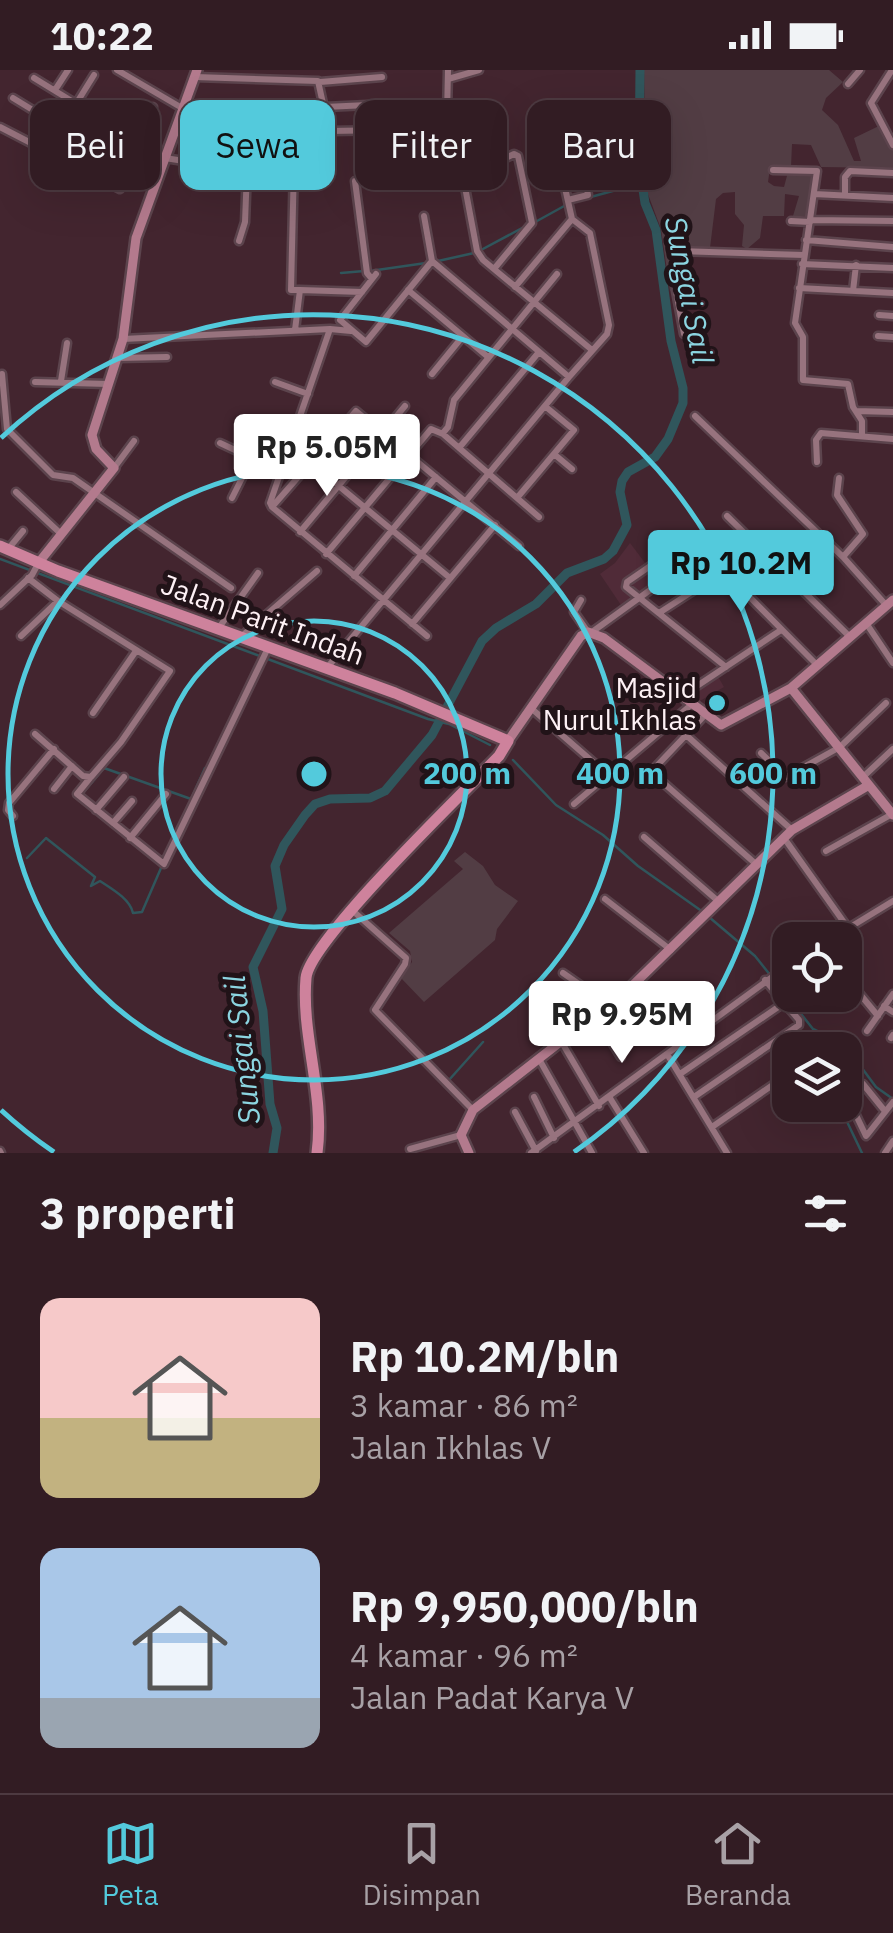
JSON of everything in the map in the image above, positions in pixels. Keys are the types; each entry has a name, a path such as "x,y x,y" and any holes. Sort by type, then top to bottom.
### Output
{"main road":[{"name":"Jalan Parit Indah","path":"4,548 266,651 430,707 508,741"},
{"path":"317,1153 319,1113 306,973 319,949 401,856 500,756 508,741"}],"street":[{"path":"55,90 68,70"},
{"path":"117,70 180,107"},
{"path":"314,70 322,100"},
{"path":"448,70 448,100"},
{"path":"448,80 479,70"},
{"path":"848,84 860,70"},
{"path":"892,70 871,104 893,145"},
{"path":"185,100 196,74 315,81 382,77"},
{"path":"78,100 94,75"},
{"path":"34,78 70,100"},
{"path":"13,98 30,109"},
{"path":"160,170 180,114"},
{"path":"0,127 30,142"},
{"path":"494,268 532,223 518,158 514,154 507,157"},
{"path":"160,155 180,160"},
{"path":"773,170 816,170 795,323 803,336 803,380 847,384 854,411 862,420 862,436"},
{"path":"845,194 850,172 893,172"},
{"path":"114,468 92,440 123,339 136,238 152,190"},
{"path":"239,241 245,222 246,190"},
{"path":"293,190 291,290 362,292"},
{"path":"356,190 365,264 374,277 340,320 350,330 368,341 432,261"},
{"path":"463,190 477,251 592,350"},
{"path":"326,670 606,334 609,325 590,233 572,219 566,190"},
{"path":"568,200 588,195 587,190"},
{"path":"814,194 893,198"},
{"path":"424,216 432,261 569,377"},
{"path":"515,287 572,219"},
{"path":"791,221 893,221"},
{"path":"806,240 893,247"},
{"path":"684,334 676,291 678,251 893,268"},
{"path":"854,290 856,266"},
{"path":"443,434 454,400 557,274"},
{"path":"799,288 893,293"},
{"path":"295,330 299,290"},
{"path":"408,290 488,357"},
{"path":"879,316 893,316"},
{"path":"330,329 270,503 427,636"},
{"path":"123,339 350,330"},
{"path":"432,374 464,336"},
{"path":"878,336 893,337"},
{"path":"61,381 68,343"},
{"path":"459,448 539,352"},
{"path":"116,358 167,356"},
{"path":"2,374 3,428 53,475 73,478 230,588"},
{"path":"35,382 108,384"},
{"path":"275,382 308,394"},
{"path":"300,532 404,406"},
{"path":"517,498 574,430 546,407"},
{"path":"854,411 893,412"},
{"path":"272,507 354,412 383,431 519,546"},
{"path":"582,600 574,612 590,632 718,724 727,724 791,688 848,635 890,603 695,416"},
{"path":"232,498 250,457 256,426"},
{"path":"326,554 430,430 443,434 539,517"},
{"path":"817,462 816,440 821,434 893,439"},
{"path":"0,605 30,577 60,532 134,441"},
{"path":"220,442 282,472"},
{"path":"554,454 572,469"},
{"path":"311,462 450,578"},
{"path":"354,576 436,477"},
{"path":"838,478 839,499 864,534 843,557"},
{"path":"16,492 60,532"},
{"path":"726,516 848,635"},
{"path":"412,624 495,525"},
{"path":"4,548 22,531"},
{"path":"726,667 626,587 691,538 817,665"},
{"path":"508,741 580,636 658,583 650,568"},
{"path":"240,638 317,571"},
{"path":"660,614 724,571"},
{"path":"218,630 258,574"},
{"path":"30,577 58,601 169,668 170,672 121,742 78,794 161,863 167,861 266,651"},
{"path":"21,636 58,601"},
{"path":"866,622 893,663"},
{"path":"680,697 781,630"},
{"path":"93,713 136,650"},
{"path":"791,688 892,810 826,851"},
{"path":"761,753 786,776 840,746 886,703"},
{"path":"574,804 691,705"},
{"path":"532,709 608,775"},
{"path":"705,715 651,772 757,864"},
{"path":"35,734 86,778 91,777"},
{"path":"686,735 788,834 844,922"},
{"path":"13,816 8,810 9,803 54,749"},
{"path":"410,1150 461,1135 473,1110 609,1005 672,950 788,834 866,781 893,749"},
{"path":"54,789 72,766"},
{"path":"96,810 124,777"},
{"path":"130,838 166,794"},
{"path":"113,824 132,800"},
{"path":"644,836 719,902"},
{"path":"605,899 672,950"},
{"path":"858,922 893,902"},
{"path":"354,911 406,958 375,1010 473,1110"},
{"path":"563,973 609,1005"},
{"path":"515,1112 535,1152 772,976"},
{"path":"769,978 772,983"},
{"path":"866,1031 893,994"},
{"path":"862,997 878,1016"},
{"path":"884,1006 893,1012"},
{"path":"680,1074 772,1012"},
{"path":"694,1097 798,1027 800,1021 792,1012"},
{"path":"595,1016 621,1057"},
{"path":"561,1041 599,1106"},
{"path":"667,1054 728,1153"},
{"path":"539,1059 592,1153"},
{"path":"864,1084 884,1110"},
{"path":"712,1127 772,1085"},
{"path":"534,1097 554,1138"},
{"path":"610,1098 644,1153"},
{"path":"859,1122 866,1136 892,1102"},
{"path":"461,1135 469,1153"},
{"path":"885,1153 893,1141"}],"shaded area":[{"path":"644,70 829,70 843,82 826,98 822,110 838,125 854,161 861,161 854,138 883,124 893,145 893,168 821,167 811,145 792,144 791,167 770,168 768,182 784,187 788,172 815,172 809,216 793,216 799,196 785,194 784,216 763,216 760,238 747,249 742,246 744,225 735,214 735,192 723,193 716,199 710,248 679,248 675,290 670,291 661,229 646,190 671,190 671,100 645,100"},
{"path":"630,543 658,580 623,608 600,574 615,563"},
{"path":"717,675 724,687 698,702 687,694"},
{"path":"465,852 483,866 495,885 518,901 497,929 495,940 424,1002 401,978 412,962 410,951 389,933 463,869 454,861"}],"waterway":[{"name":"Sungai Sail","path":"273,1153 277,1128 270,1104 263,1011 253,967 282,909 275,866 284,845 315,804 330,799 370,798 385,791 432,735 482,641 536,604 567,573 604,559 613,551 627,525 620,492 622,481 628,472 655,457 668,439 683,403 656,230 645,203 639,163 640,70"},
{"path":"587,198 616,190"},
{"path":"537,221 566,205"},
{"path":"481,250 524,227"},
{"path":"438,261 474,253"},
{"path":"370,271 426,263"},
{"path":"341,273 364,271"},
{"path":"0,559 449,724 490,745"},
{"path":"513,760 556,805 603,835 638,866 703,912"},
{"path":"84,797 83,793 104,768 191,799 205,768"},
{"path":"27,858 46,838 95,877 91,886 100,881 124,899 133,913 142,912 161,868"},
{"path":"709,917 755,956 813,1029 844,1044 876,1087 893,1099"},
{"path":"365,918 408,955 409,963 403,973"},
{"path":"449,1080 483,1042"},
{"path":"847,1122 862,1153"}],"place":[{"name":"Masjid Nurul Ikhlas","path":"717,703"}]}
